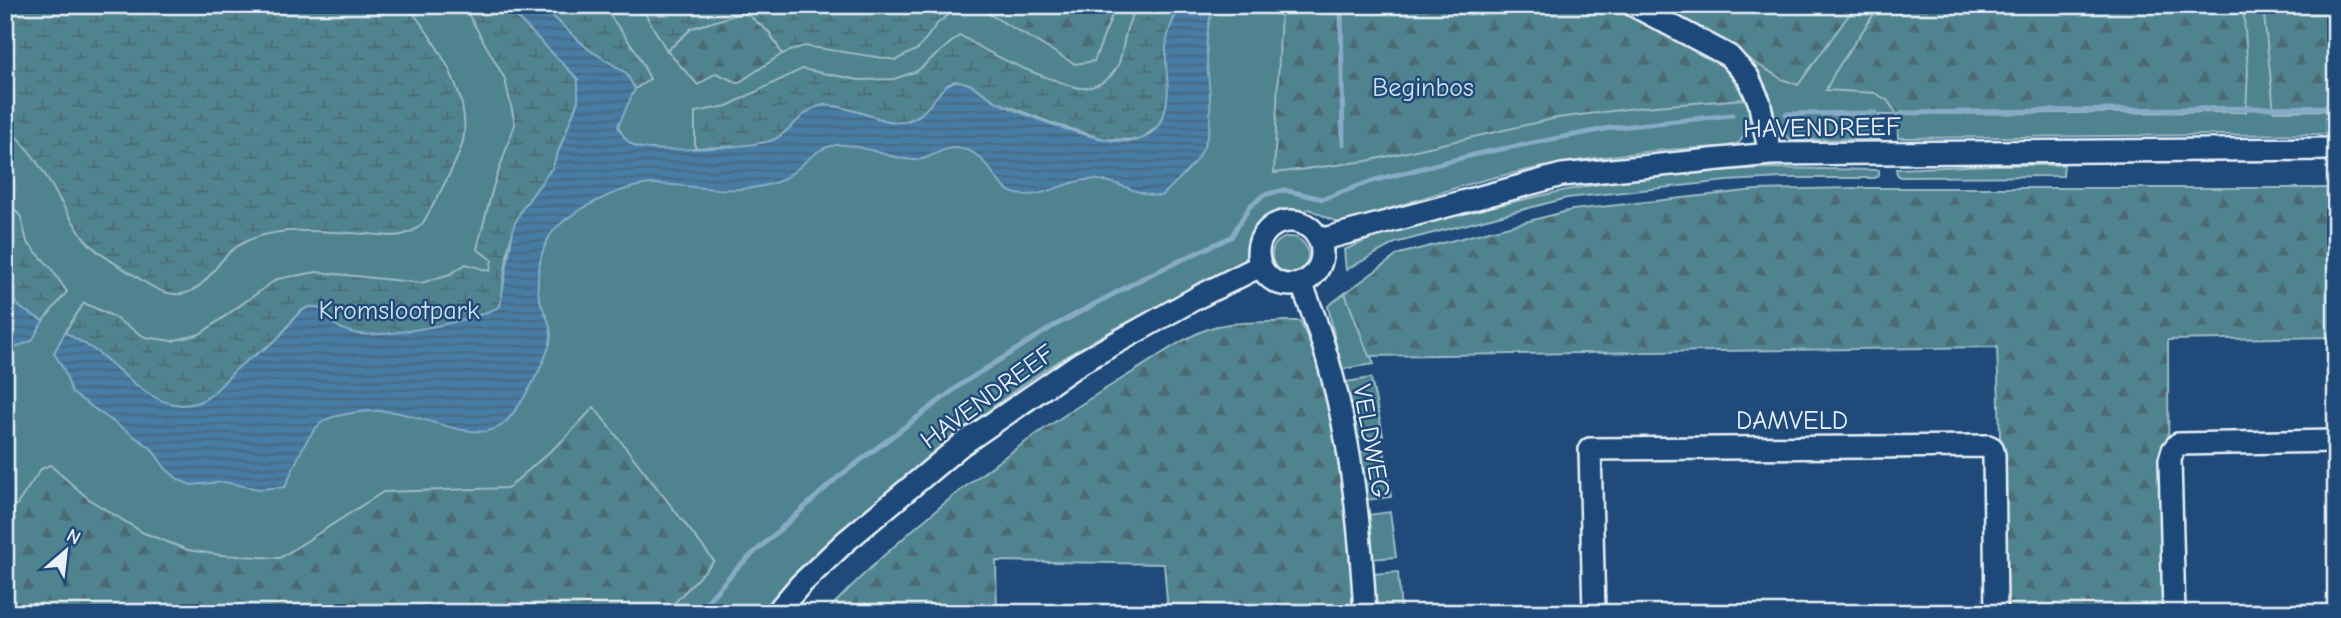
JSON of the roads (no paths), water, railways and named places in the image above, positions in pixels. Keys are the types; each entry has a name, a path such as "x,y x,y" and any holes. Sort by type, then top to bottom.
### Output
{"street":[{"path":"1633,5 1729,56 1748,77 1759,101 1770,154"},
{"name":"HAVENDREEF","path":"1320,240 1562,175 1770,154 2336,149"},
{"path":"1294,221 1313,230 1320,240 1322,260 1318,270 1301,284 1282,285 1265,274 1260,265 1259,244 1272,226 1294,221"},
{"name":"HAVENDREEF","path":"776,613 800,585 845,542 961,445 1080,363 1260,265"},
{"name":"VELDWEG","path":"1301,284 1325,350 1350,453 1361,541 1365,613"},
{"path":"2174,613 2170,460 2178,444 2336,442"},
{"name":"DAMVELD","path":"1594,613 1590,449 1988,446 1992,448 1994,455 1996,613"}],"water":[{"path":"508,5 544,5 548,12 588,49 626,73 635,89 618,126 629,142 645,148 703,149 773,140 807,112 820,106 903,122 924,111 945,87 953,82 971,85 995,101 1066,129 1107,140 1138,140 1154,130 1164,114 1168,92 1167,42 1181,5 1215,5 1207,40 1209,130 1196,160 1162,196 1095,180 1022,195 1007,189 979,157 963,149 949,149 914,160 846,145 827,147 811,156 790,175 759,187 729,189 655,184 617,192 566,219 551,233 547,241 540,260 538,289 551,330 550,344 532,384 506,421 499,427 476,432 394,412 361,412 331,418 321,423 310,436 285,487 259,489 223,482 191,485 179,480 166,469 151,448 72,393 64,370 54,353 65,332 97,352 157,399 191,405 215,392 241,365 276,340 306,308 315,307 322,310 335,325 353,332 385,334 452,323 500,306 514,225 522,209 552,168 578,101 578,79"},
{"path":"5,292 22,309 43,321 32,341 5,351"}],"waterway":[{"path":"1341,5 1343,144"},
{"path":"1902,113 2336,107"},
{"path":"1786,114 1875,113"},
{"path":"697,613 736,569 837,478 963,383 1052,327 1147,276 1231,237 1250,206 1264,195 1284,190 1323,199 1372,181 1481,153 1610,128 1732,115"}],"park label":[{"name":"Beginbos","path":"1423,87"},
{"name":"Kromslootpark","path":"399,310"}]}
